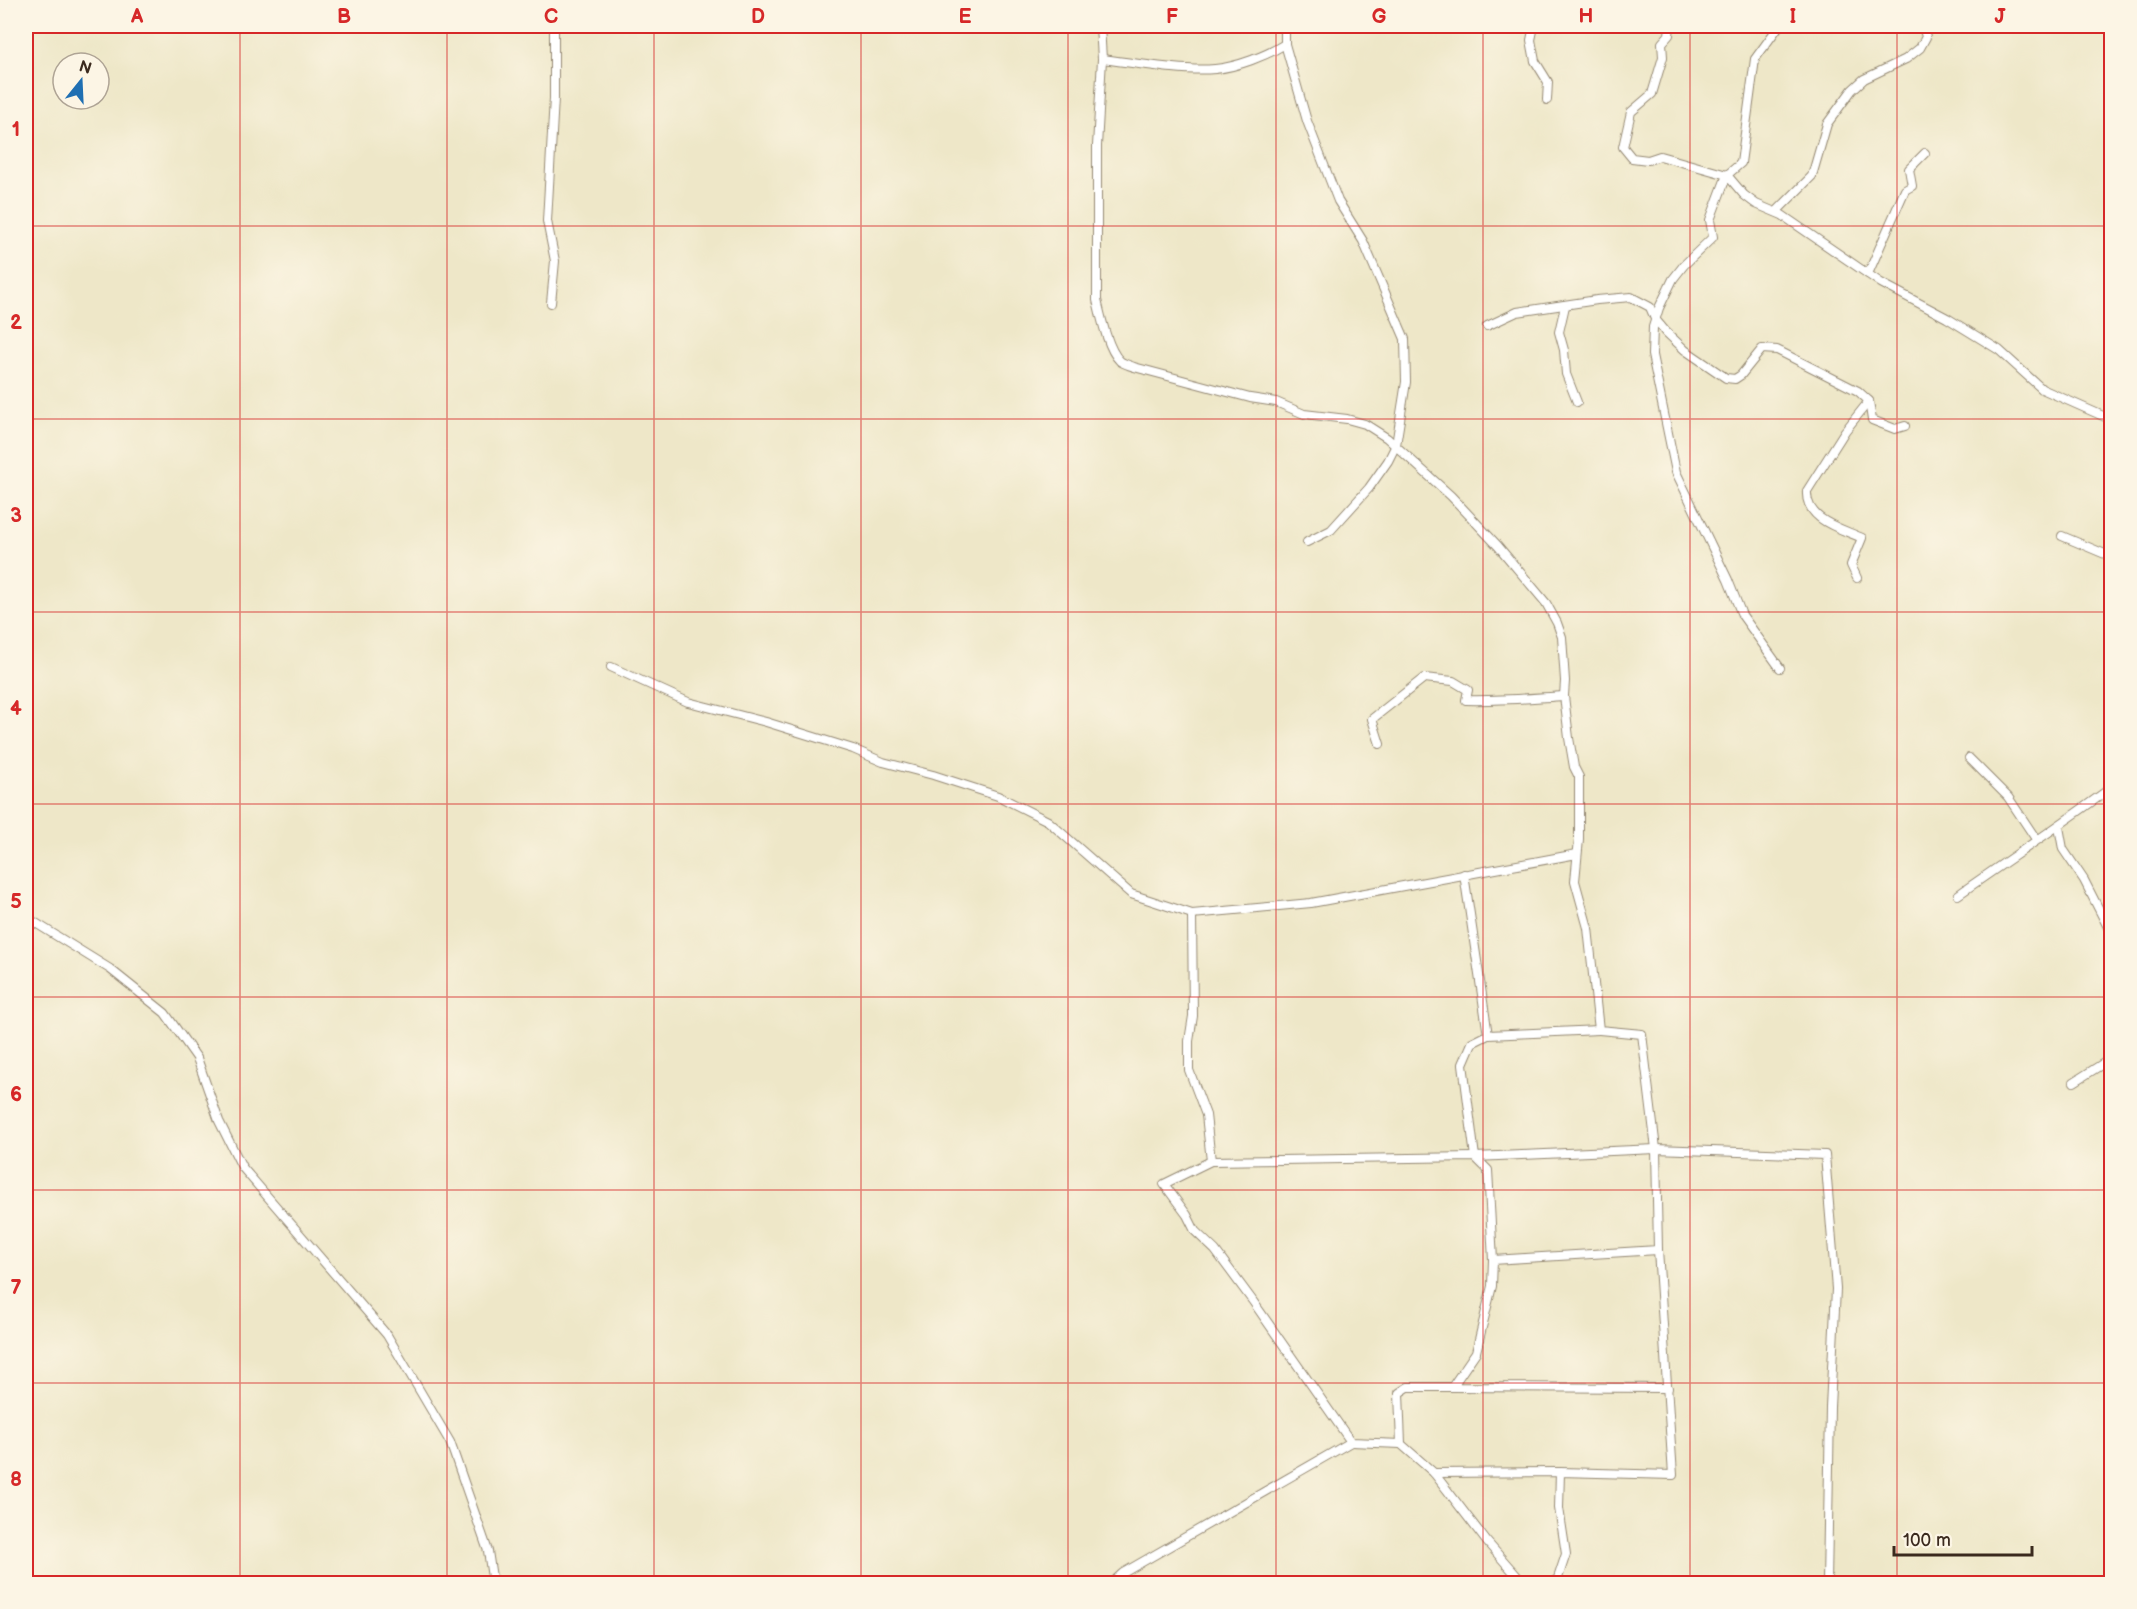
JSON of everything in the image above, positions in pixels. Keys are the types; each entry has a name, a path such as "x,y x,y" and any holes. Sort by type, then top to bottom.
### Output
{"street":[{"path":"551,303 555,261 547,221 554,99 554,26"},
{"path":"1100,26 1102,59 1097,146 1097,300 1116,357 1122,363 1134,367 1250,398 1276,402 1304,414 1347,419 1365,424 1396,445 1483,529 1546,603 1557,623 1562,637 1564,696 1570,748 1579,777 1575,881 1587,927 1599,1030"},
{"path":"1285,26 1285,44 1307,120 1338,201 1363,241 1405,339 1406,382 1396,445 1378,476 1355,504 1331,530 1307,542"},
{"path":"1534,26 1532,40 1535,61 1548,82 1547,100"},
{"path":"1670,26 1669,35 1662,43 1663,57 1652,94 1630,112 1623,147 1632,158 1648,160 1660,156 1728,175 1744,195 1756,204 1776,212 1868,274 1999,350 2050,394 2112,420"},
{"path":"1779,26 1755,58 1741,163 1728,175 1710,220 1713,237 1673,279 1655,319 1652,355 1676,472 1728,580 1742,615 1780,668"},
{"path":"1776,212 1812,176 1827,124 1852,90 1864,79 1906,58 1920,48 1926,37 1923,26"},
{"path":"1102,59 1191,69 1216,69 1265,55 1285,44"},
{"path":"1868,274 1905,190 1912,186 1909,169 1925,153"},
{"path":"1487,326 1517,312 1631,297 1650,307 1655,319 1685,350 1726,378 1735,379 1741,375 1762,349 1777,350 1858,391 1869,401 1872,420 1895,429 1905,426"},
{"path":"1565,306 1559,332 1564,350 1566,374 1577,402"},
{"path":"1857,578 1851,565 1862,538 1820,520 1809,507 1806,499 1811,482 1845,431 1869,401"},
{"path":"2062,536 2112,557"},
{"path":"610,667 688,702 766,722 853,749 883,762 998,796 1048,821 1131,894 1192,914 1311,903 1577,855"},
{"path":"1380,744 1372,719 1424,678 1453,681 1468,690 1466,700 1492,701 1504,698 1564,696"},
{"path":"1969,758 2008,797 2036,839"},
{"path":"1958,895 2036,839 2059,827 2112,787"},
{"path":"2059,827 2063,849 2084,880 2112,935"},
{"path":"1464,874 1488,1035"},
{"path":"1192,914 1193,1016 1189,1041 1189,1070 1206,1115 1211,1161"},
{"path":"26,917 110,969 165,1013 197,1058 219,1121 242,1167 387,1335 450,1442 488,1551 493,1584"},
{"path":"1434,1473 1560,1472 1673,1475 1658,1250 1656,1149 1642,1034 1599,1030 1488,1035 1472,1043 1463,1064 1476,1157 1488,1170 1493,1260 1492,1286 1476,1352 1452,1387"},
{"path":"2074,1082 2112,1058"},
{"path":"1351,1442 1252,1300 1215,1250 1195,1231 1164,1184 1211,1161 1476,1157 1656,1149 1825,1155 1836,1288 1830,1407 1827,1584"},
{"path":"1493,1260 1658,1250"},
{"path":"1401,1444 1399,1393 1408,1387 1668,1388"},
{"path":"1111,1584 1123,1573 1351,1442 1401,1444 1434,1473 1486,1542 1524,1584"},
{"path":"1556,1584 1566,1554 1558,1508 1560,1472"}]}
